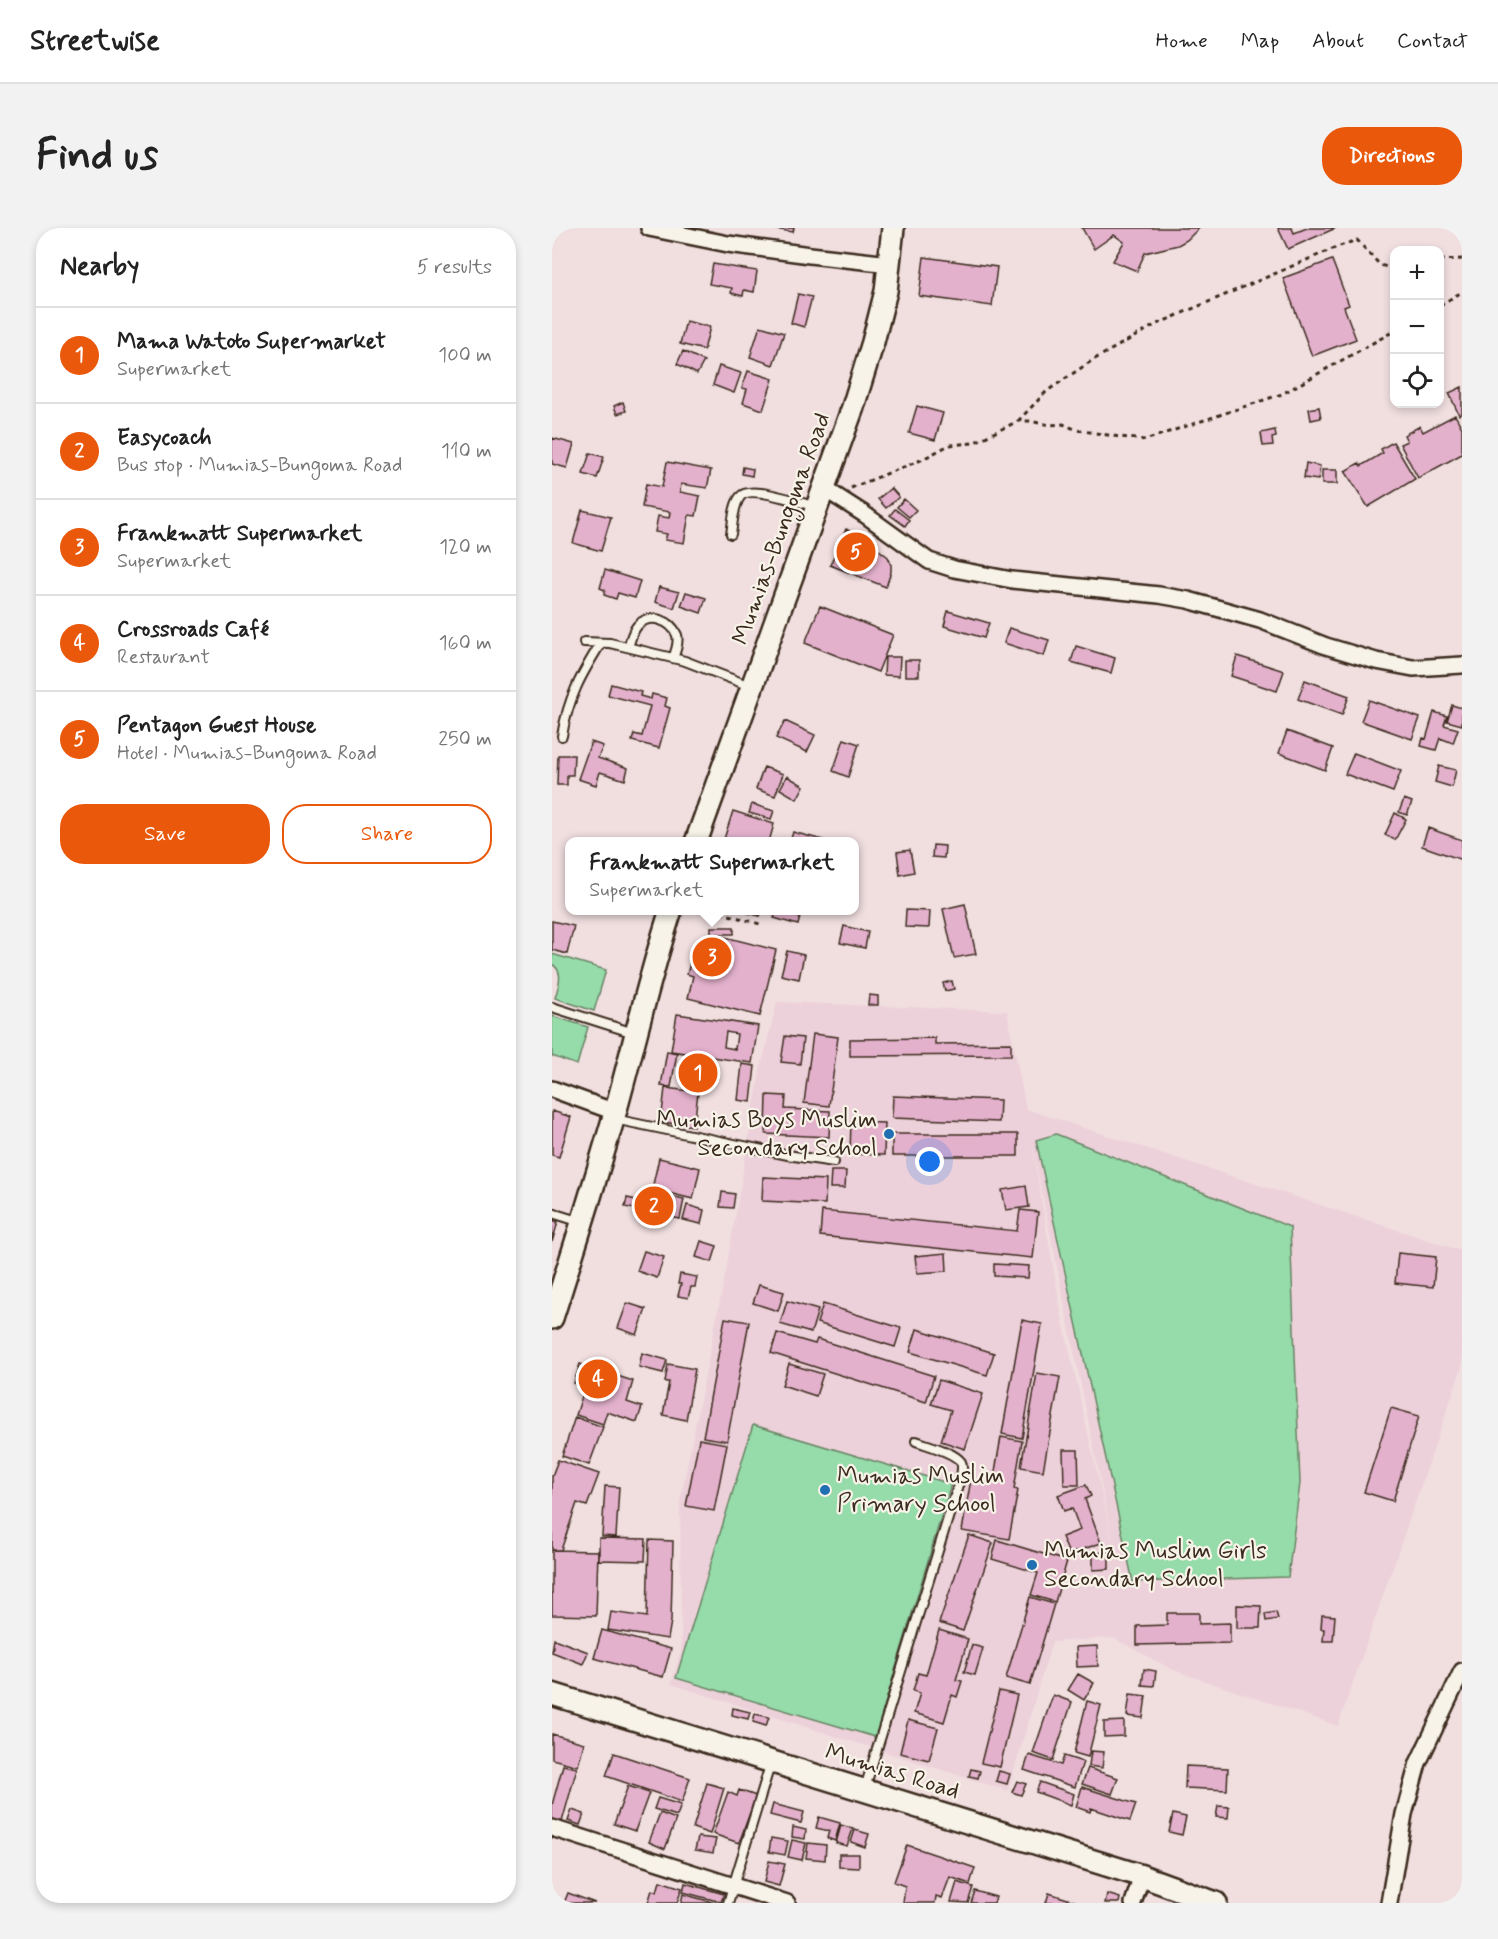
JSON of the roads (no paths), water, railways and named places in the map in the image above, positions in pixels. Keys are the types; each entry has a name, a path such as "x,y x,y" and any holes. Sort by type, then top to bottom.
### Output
{"street":[{"path":"649,228 728,244 890,264"},
{"name":"Mumias-Bungoma Road","path":"698,837 752,686 825,497 873,342 890,264 893,228"},
{"path":"825,497 864,514 929,561 954,569 1012,580 1137,591 1178,598 1260,620 1326,646 1376,661 1413,668 1462,665"},
{"path":"552,1318 614,1115 670,915"},
{"path":"552,1089 614,1115"},
{"path":"1389,1903 1404,1814 1418,1763 1462,1671"},
{"name":"Mumias Road","path":"552,1694 1142,1876 1216,1903"},
{"path":"552,1828 787,1903"},
{"path":"1133,1903 1142,1876"}],"lane":[{"path":"731,534 737,503 743,494 751,492 825,497"},
{"path":"628,646 638,625 647,620 658,619 668,623 677,637 673,658"},
{"path":"584,642 610,642 628,646 673,658 752,686"},
{"path":"562,736 565,717 574,690 601,643"},
{"path":"552,1007 635,1034"},
{"path":"614,1115 753,1149 834,1162"},
{"path":"552,1213 582,1223"},
{"path":"865,1790 961,1476 962,1465 959,1460 916,1441"},
{"path":"728,1903 771,1761"}],"place":[{"name":"Pentagon Guest House","path":"856,552"},
{"name":"Frankmatt Supermarket","path":"712,957"},
{"name":"Mama Watoto Supermarket","path":"698,1073"},
{"name":"Mumias Boys Muslim Secondary School","path":"889,1134"},
{"name":"Easycoach","path":"654,1206"},
{"name":"Crossroads Café","path":"598,1379"},
{"name":"Mumias Muslim Primary School","path":"825,1490"},
{"name":"Mumias Muslim Girls Secondary School","path":"1032,1565"}]}
